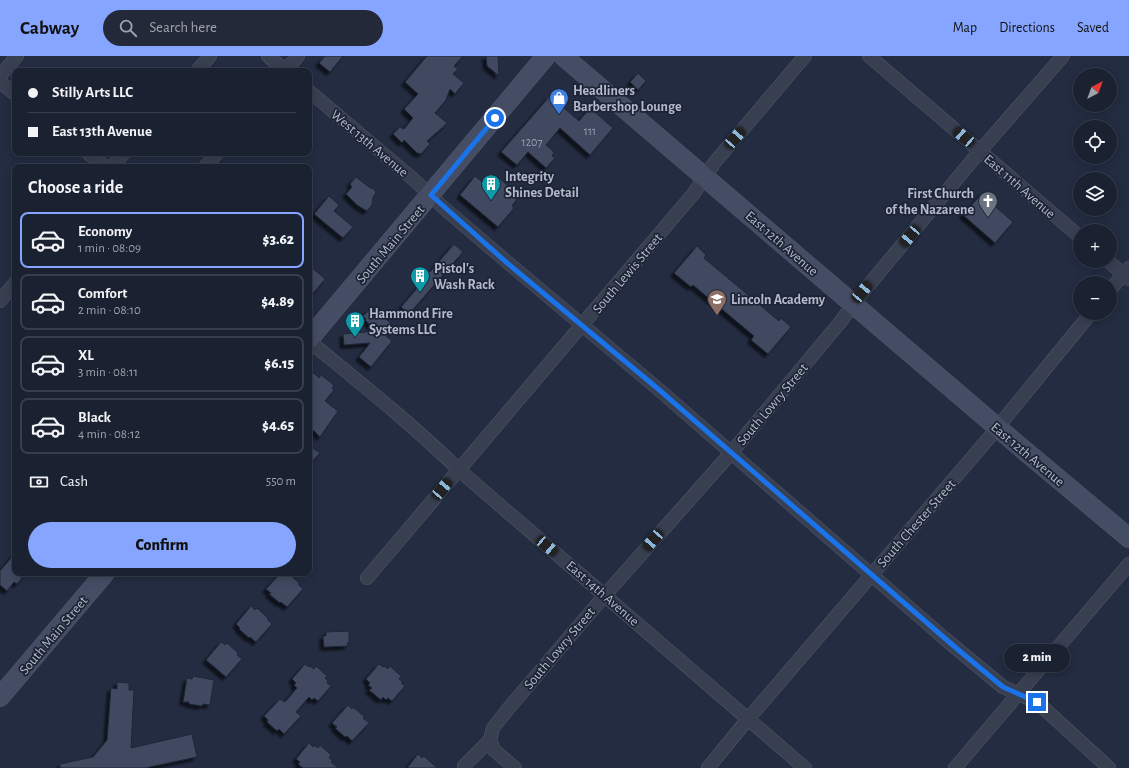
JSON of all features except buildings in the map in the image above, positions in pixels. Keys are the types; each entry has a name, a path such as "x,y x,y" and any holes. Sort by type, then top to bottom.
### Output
{"main road":[{"name":"South Main Street","path":"312,336 546,56"},
{"name":"East 12th Avenue","path":"563,56 705,176 997,428 1129,538"},
{"name":"South Main Street","path":"0,697 102,576"}],"street":[{"path":"0,76 17,56"},
{"path":"200,68 210,56"},
{"path":"268,56 282,68"},
{"path":"288,68 298,56"},
{"name":"South Lewis Street","path":"367,578 694,193 715,162 805,56"},
{"name":"East 11th Avenue","path":"869,56 1073,231"},
{"name":"South Lowry Street","path":"464,766 490,740 493,728 508,709 605,595 731,453 980,151 1062,56"},
{"path":"0,82 12,92"},
{"name":"West 13th Avenue","path":"312,93 506,262 1003,687 1037,702 1109,768"},
{"path":"92,156 101,164"},
{"path":"114,164 121,156"},
{"path":"208,164 215,156"},
{"path":"1117,267 1127,274 1117,283"},
{"path":"0,301 12,287"},
{"name":"South Chester Street","path":"708,768 748,719 997,428 1086,320"},
{"name":"East 14th Avenue","path":"312,343 805,768"},
{"path":"956,768 1129,564"},
{"path":"490,740 494,750 515,768"}],"place":[{"name":"Headliners Barbershop Lounge","path":"559,115"},
{"name":"Integrity Shines Detail","path":"491,201"},
{"name":"First Church of the Nazarene","path":"988,218"},
{"name":"Pistol's Wash Rack","path":"420,293"},
{"name":"Lincoln Academy","path":"717,316"},
{"name":"Hammond Fire Systems LLC","path":"355,338"}],"route":[{"path":"495,118 431,195 506,262 563,308 582,326 657,388 956,648 1003,687 1037,702"}]}
